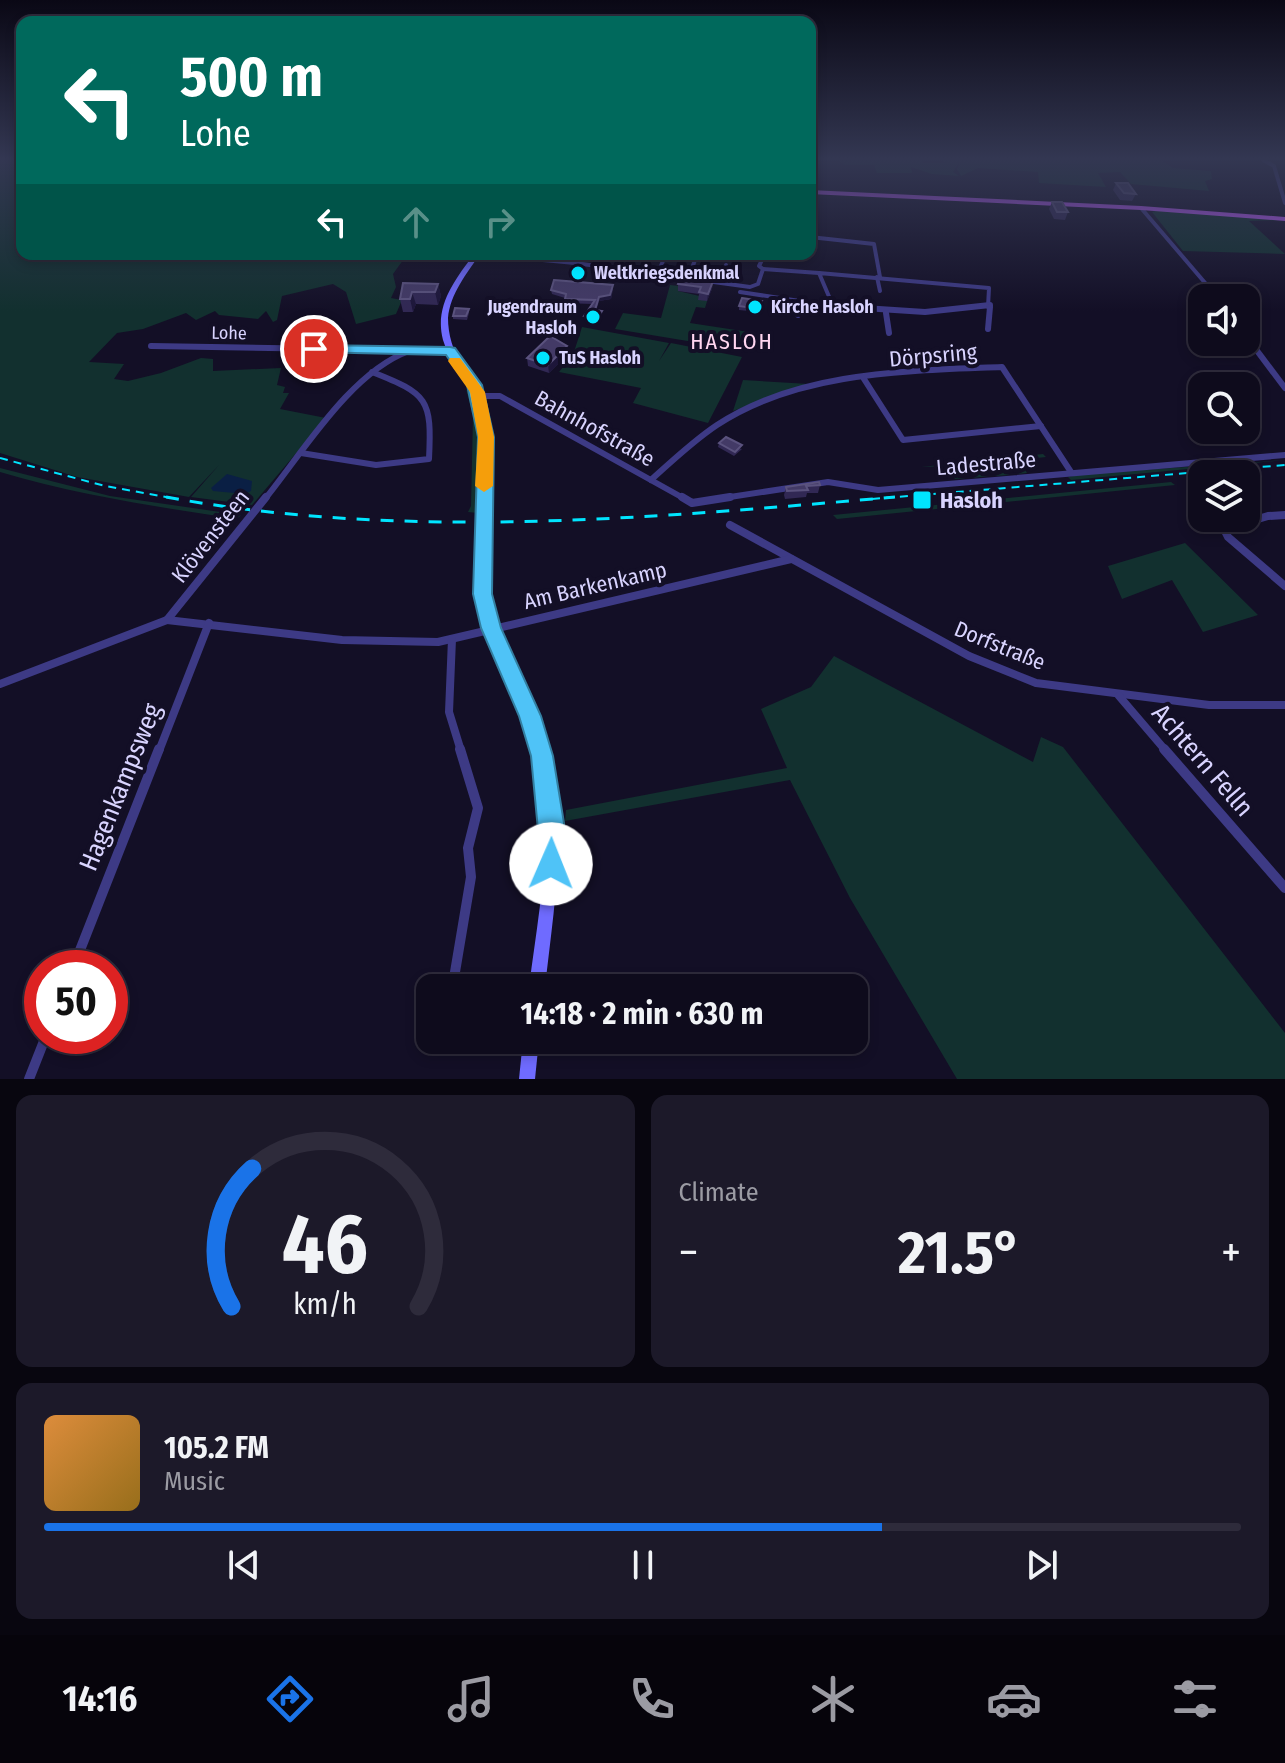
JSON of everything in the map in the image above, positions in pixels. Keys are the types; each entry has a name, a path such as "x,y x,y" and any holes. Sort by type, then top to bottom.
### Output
{"main road":[{"path":"1172,210 1285,219"},
{"path":"473,260 453,289 445,308 444,326 450,351 471,393 477,396 486,437 483,594 491,628 530,716 548,786 551,864 539,974"},
{"path":"527,1079 530,1054"}],"street":[{"path":"1143,210 1206,284"},
{"path":"816,238 868,242 875,249 880,291"},
{"path":"542,260 689,277 748,289 754,294 886,313 946,312 990,307"},
{"path":"657,275 663,260"},
{"path":"689,277 695,260"},
{"path":"762,260 759,266 763,269 989,288 988,329"},
{"path":"722,283 726,265"},
{"path":"748,289 763,269"},
{"path":"819,273 833,307"},
{"path":"748,289 754,294"},
{"path":"795,301 798,315"},
{"path":"886,313 889,333"},
{"name":"Lohe","path":"151,346 450,351"},
{"name":"Klövensteen","path":"167,620 301,453 372,372 390,358 409,351"},
{"path":"1260,355 1285,388"},
{"name":"Dörpsring","path":"1041,426 903,440 864,379 1002,367 1041,426 1071,472"},
{"path":"301,453 376,465 429,459 431,410 427,398 417,389 372,372"},
{"path":"651,480 720,423 741,412 812,388 864,379"},
{"name":"Bahnhofstraße","path":"477,396 500,396 692,503"},
{"name":"Ladestraße","path":"692,503 828,482 878,490 1285,455"},
{"path":"1285,515 1268,516 1224,529 1228,537 1285,586"},
{"name":"Dorfstraße","path":"730,525 969,656 1036,683 1119,696 1209,705 1285,705"},
{"path":"764,565 766,545"},
{"name":"Am Barkenkamp","path":"167,620 380,642 452,639 791,559"},
{"path":"0,684 167,620"},
{"name":"Hagenkampsweg","path":"80,950 209,623"},
{"path":"452,639 449,712 478,808 468,848 471,877 455,972"},
{"name":"Achtern Felln","path":"1119,696 1285,888"},
{"path":"29,1079 39,1054"}],"green space":[{"path":"0,210 16,210 16,260 403,260 393,274 396,287 391,298 402,300 396,314 356,324 346,292 333,284 282,296 277,320 273,322 266,311 258,319 219,315 215,311 196,320 186,313 143,329 117,333 89,362 124,364 114,379 128,381 201,358 213,359 213,371 281,368 277,385 285,387 283,393 289,393 280,409 326,418 252,505 191,497 219,465 189,497 77,477 0,453"},
{"path":"1152,212 1285,220 1249,221 1285,254 1183,251"},
{"path":"670,285 679,286 678,291 708,298 705,308 696,307 690,323 749,332 742,350 615,329 623,313 661,318"},
{"path":"582,327 669,343 659,361 671,343 742,357 708,423 633,403 641,388 559,372 573,355"},
{"path":"743,380 809,384 733,411"},
{"path":"466,389 480,424 478,513 468,512 471,506 473,415"},
{"path":"1043,454 1046,457 1019,460 1027,473 1018,474 1023,472 1016,461 998,463 1004,474 1010,475 995,476 1001,474 994,463 975,465 981,476 988,476 973,478 978,476 972,465 953,467 958,478 966,478 955,479 947,466 921,467"},
{"path":"1188,467 1071,480 1068,477"},
{"path":"0,468 110,496 241,515 237,519 118,500 29,480 0,472"},
{"path":"1171,482 1175,485 837,519 833,515"},
{"path":"1185,543 1258,615 1203,632 1172,580 1122,599 1108,566"},
{"path":"834,656 1033,762 1041,737 1063,747 1285,1033 1285,1079 957,1079 850,898 790,780 565,821 566,810 787,768 761,709 811,687"}],"water":[{"path":"227,474 252,481 251,491 245,494 213,491 211,488"}],"building":[{"path":"681,277 713,281 708,294 699,292 701,287 678,284"},
{"path":"554,280 613,285 610,295 599,297 595,310 602,311 597,319 584,316 595,300 565,299 566,294 551,290"},
{"path":"403,283 438,284 435,292 412,292 410,299 400,299"},
{"path":"742,298 762,301 759,309 739,306"},
{"path":"455,308 469,309 466,316 453,316"},
{"path":"550,336 567,346 548,365 527,358"},
{"path":"726,437 742,445 735,452 719,443"},
{"path":"819,482 820,485 806,486 808,490 787,491 786,487"}],"railway":[{"path":"0,458 105,486 177,499"},
{"path":"872,499 1285,465"},
{"path":"166,497 347,519 438,522 621,518 895,497"}],"slow traffic":[{"path":"455,361 478,392 486,437 484,486"}],"place":[{"name":"Weltkriegsdenkmal","path":"578,273"},
{"name":"Kirche Hasloh","path":"755,307"},
{"name":"Jugendraum Hasloh","path":"593,317"},
{"name":"TuS Hasloh","path":"543,358"},
{"name":"Hasloh","path":"922,500"}],"district":[{"name":"HASLOH","path":"732,341"}],"route":[{"path":"314,349 450,351 475,385 486,437 481,541 483,594 491,628 530,716 542,756 552,823 551,864"}]}
